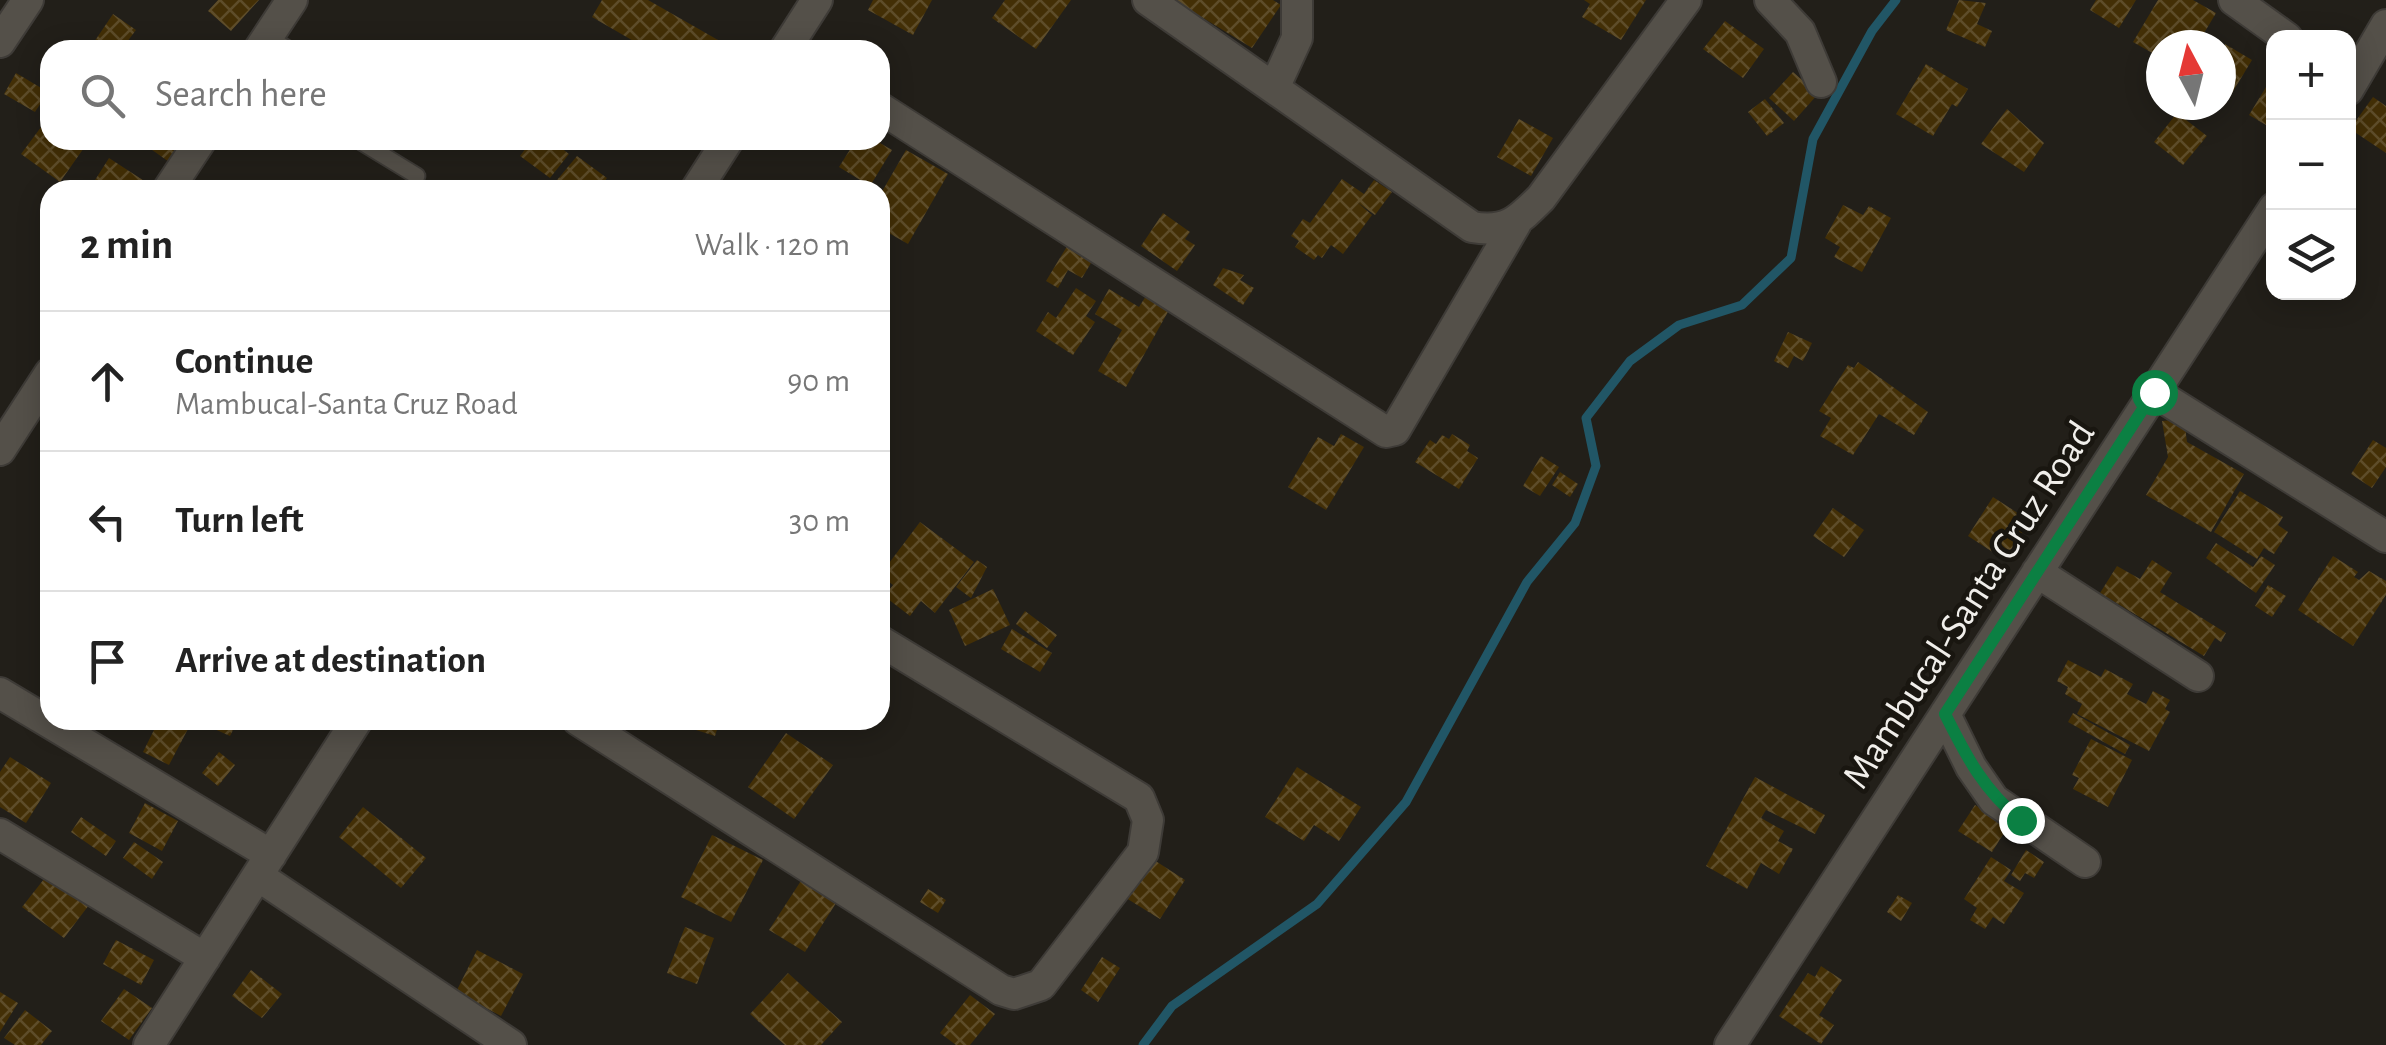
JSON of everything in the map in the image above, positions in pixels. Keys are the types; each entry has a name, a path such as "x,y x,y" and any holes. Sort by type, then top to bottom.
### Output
{"street":[{"path":"0,42 28,0"},
{"path":"275,40 292,0"},
{"path":"793,40 818,0"},
{"path":"1148,0 1472,227 1496,231 1516,223"},
{"path":"1274,88 1296,38 1297,0"},
{"path":"890,114 1386,432 1394,430 1516,223 1541,198 1686,0"},
{"path":"1770,0 1800,32 1822,82"},
{"path":"2234,0 2276,30"},
{"path":"2356,75 2386,26"},
{"path":"175,180 194,150"},
{"path":"702,180 722,150"},
{"name":"Mambucal-Santa Cruz Road","path":"1730,1045 2273,210"},
{"path":"0,450 40,388"},
{"path":"2154,392 2386,537"},
{"path":"2037,572 2198,676"},
{"path":"594,730 1001,990 1026,992 1041,985 1144,852 1148,820 1139,798 890,647"},
{"path":"0,694 40,720"},
{"path":"1945,714 1994,800 2085,862"},
{"path":"55,730 264,866 511,1045"},
{"path":"149,1045 351,730"},
{"path":"0,834 205,958"}],"lane":[{"path":"374,150 417,176"}],"building":[{"path":"218,0 259,0 231,31 208,11"},
{"path":"602,0 648,0 718,40 632,40 592,17"},
{"path":"873,0 932,0 913,35 868,10"},
{"path":"1005,0 1071,0 1036,49 992,18"},
{"path":"1174,0 1273,0 1281,5 1252,48"},
{"path":"1584,0 1646,0 1621,40 1582,17 1590,4"},
{"path":"1959,0 1986,3 1977,24 1992,31 1985,47 1946,30"},
{"path":"2096,0 2136,0 2119,28 2090,10"},
{"path":"2158,0 2193,0 2216,13 2206,30 2146,30 2146,49 2133,42"},
{"path":"113,14 136,30 128,40 95,40"},
{"path":"1725,21 1764,49 1743,78 1703,49"},
{"path":"2236,51 2252,60 2236,86"},
{"path":"1926,64 1968,89 1957,107 1952,104 1933,136 1896,114"},
{"path":"1793,72 1818,94 1794,121 1769,98"},
{"path":"16,73 40,87 40,104 35,112 4,94"},
{"path":"2266,87 2266,125 2249,115"},
{"path":"2373,97 2386,106 2386,153 2356,133 2356,121"},
{"path":"1765,99 1784,123 1767,136 1748,112"},
{"path":"2007,109 2044,143 2024,172 1981,144"},
{"path":"1519,119 1553,138 1531,176 1497,157"},
{"path":"2171,120 2186,120 2207,136 2183,165 2154,142"},
{"path":"40,128 40,150 82,150 61,180 21,154"},
{"path":"152,150 180,150 172,164"},
{"path":"524,150 564,150 569,154 550,178 520,156"},
{"path":"850,150 892,150 874,180 860,180 839,167"},
{"path":"906,150 948,174 908,244 890,234 889,180"},
{"path":"577,156 607,178 606,180 557,180"},
{"path":"109,158 143,180 95,180"},
{"path":"1342,179 1364,194 1374,180 1392,192 1375,215 1357,202 1372,215 1343,254 1331,245 1322,258 1318,255 1314,260 1295,247 1299,241 1291,236 1303,219 1310,223"},
{"path":"1843,205 1863,215 1869,206 1891,218 1862,272 1834,257 1840,247 1825,238"},
{"path":"1163,213 1190,232 1185,239 1195,245 1177,271 1141,246"},
{"path":"1069,243 1094,258 1082,278 1068,270 1058,288 1046,281"},
{"path":"1223,268 1244,275 1240,280 1254,288 1243,305 1213,285"},
{"path":"1076,288 1096,301 1086,316 1095,322 1073,355 1036,331 1048,312 1056,318"},
{"path":"1109,289 1139,307 1146,296 1169,310 1126,387 1098,371 1122,330 1095,314"},
{"path":"1788,332 1812,343 1803,361 1794,356 1788,368 1774,361"},
{"path":"1858,362 1928,412 1914,435 1879,414 1853,455 1820,436 1831,418 1819,411 1848,365 1854,368"},
{"path":"2184,419 2187,442 2244,474 2211,532 2146,495 2168,457 2162,421"},
{"path":"1341,434 1364,447 1326,510 1288,487 1318,437 1334,446"},
{"path":"1452,434 1470,445 1467,451 1478,458 1459,489 1415,462 1430,440 1436,444 1442,435 1449,439"},
{"path":"2373,440 2386,448 2386,467 2372,488 2351,474"},
{"path":"1541,456 1559,467 1540,496 1523,486"},
{"path":"1560,472 1578,484 1570,497 1552,485"},
{"path":"2240,491 2283,517 2278,525 2288,532 2274,554 2264,548 2257,559 2214,532"},
{"path":"1993,497 2030,521 2005,560 1968,536"},
{"path":"1833,508 1864,530 1844,557 1813,536"},
{"path":"920,522 974,562 935,613 921,601 910,616 890,601 890,562"},
{"path":"2216,543 2253,567 2261,556 2275,565 2256,593 2206,558"},
{"path":"2333,556 2358,572 2354,577 2359,580 2369,571 2386,581 2386,595 2353,646 2298,610"},
{"path":"977,560 987,567 971,598 956,587"},
{"path":"2152,560 2172,573 2160,592 2226,633 2221,642 2215,638 2204,656 2100,593 2117,566 2140,579"},
{"path":"2268,585 2286,596 2272,617 2255,606"},
{"path":"993,589 1010,625 965,646 949,610"},
{"path":"1025,611 1057,635 1047,648 1016,624"},
{"path":"1012,629 1052,653 1040,672 1001,649"},
{"path":"2068,660 2101,677 2105,669 2133,684 2127,694 2146,704 2153,691 2170,700 2165,709 2170,712 2149,751 2077,714 2082,704 2065,694 2068,687 2057,681"},
{"path":"2073,713 2130,745 2125,754 2068,722"},
{"path":"154,730 187,730 169,765 143,752"},
{"path":"696,730 717,730 715,736"},
{"path":"786,733 833,765 794,819 748,787"},
{"path":"2091,739 2132,760 2108,807 2073,789 2079,778 2072,775"},
{"path":"219,752 235,765 218,786 202,773"},
{"path":"10,757 51,783 26,823 0,807 0,772"},
{"path":"1297,767 1361,807 1339,841 1314,825 1304,841 1265,817"},
{"path":"1755,777 1825,815 1815,834 1766,810 1761,818 1784,831 1778,841 1793,849 1779,874 1761,863 1747,889 1706,866"},
{"path":"145,803 178,821 162,851 129,833"},
{"path":"1975,805 2009,825 1992,852 1958,831"},
{"path":"363,807 426,858 401,888 339,837"},
{"path":"81,817 116,841 106,856 71,832"},
{"path":"712,835 763,860 731,922 681,897"},
{"path":"134,842 163,862 152,879 123,858"},
{"path":"2026,850 2044,862 2034,878 2025,873 2020,881 2011,875"},
{"path":"1991,857 2011,870 2004,881 2024,893 2004,924 1993,917 1985,929 1970,920 1977,908 1964,899"},
{"path":"1151,858 1185,880 1160,919 1126,898"},
{"path":"808,870 843,892 805,952 769,930"},
{"path":"48,874 89,905 64,938 22,907"},
{"path":"928,889 946,900 938,913 920,902"},
{"path":"1898,895 1912,903 1901,921 1887,912"},
{"path":"685,927 714,938 697,984 667,973"},
{"path":"116,940 154,960 141,985 103,964"},
{"path":"477,950 523,974 501,1016 456,992"},
{"path":"1102,957 1120,968 1098,1002 1081,990"},
{"path":"1821,966 1842,980 1819,1015 1834,1025 1821,1044 1779,1016 1808,973 1815,977"},
{"path":"251,970 282,994 262,1018 232,996"},
{"path":"788,973 842,1022 821,1045 785,1045 750,1014"},
{"path":"124,989 152,1008 129,1040 101,1021"},
{"path":"0,992 18,1003 0,1032"},
{"path":"970,995 995,1014 970,1045 956,1045 940,1033"},
{"path":"25,1010 52,1031 41,1045 15,1045 4,1038"}],"waterway":[{"path":"1143,1045 1172,1006 1317,904 1406,802 1527,582 1575,523 1596,466 1586,418 1630,361 1679,325 1742,305 1791,258 1813,139 1872,31 1896,0"}],"route":[{"path":"2021,820 1994,800 1945,714 2154,392"}]}
